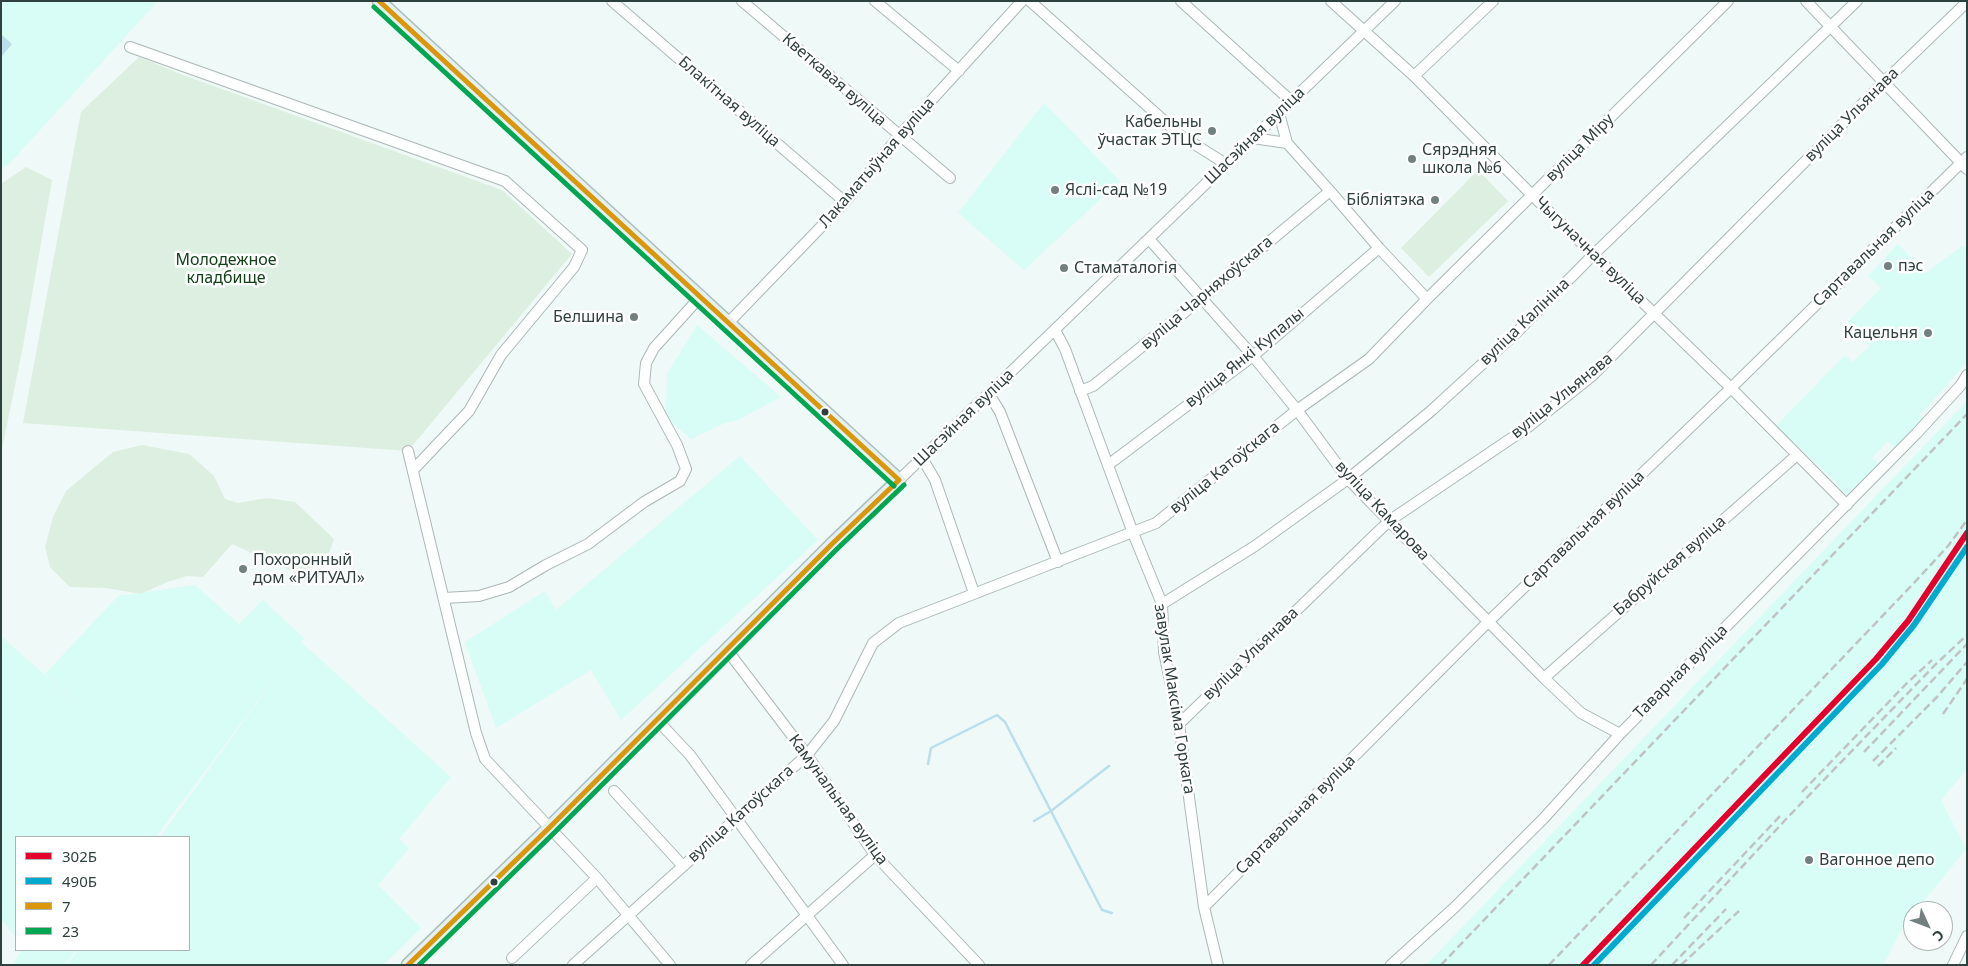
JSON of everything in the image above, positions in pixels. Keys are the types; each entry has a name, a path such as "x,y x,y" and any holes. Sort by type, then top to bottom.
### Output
{"main road":[{"path":"379,1 899,480"},
{"name":"Шасэйная вуліца","path":"408,965 550,827 899,480"}],"street":[{"name":"Блакітная вуліца","path":"612,1 846,202"},
{"name":"Кветкавая вуліца","path":"742,1 950,178"},
{"path":"875,1 959,71"},
{"name":"Лакаматыўная вуліца","path":"728,322 846,202 899,136 1022,1"},
{"path":"1030,1 1180,135 1226,164"},
{"path":"1181,1 1291,101"},
{"name":"Чыгуначная вуліца","path":"1331,1 1414,76 1532,196 1731,388 1847,505"},
{"name":"Шасэйная вуліца","path":"899,480 1395,1"},
{"path":"1414,76 1492,1"},
{"name":"вуліца Міру","path":"1369,359 1427,299 1728,1"},
{"path":"1806,1 1965,163"},
{"name":"вуліца Калініна","path":"1162,604 1255,546 1348,479 1431,411 1516,333 1594,254 1856,1"},
{"name":"вуліца Ульянава","path":"1179,724 1389,521 1528,427 1593,375 1884,82 1967,2"},
{"path":"130,47 505,181 582,250 574,267 501,355 468,410 413,470"},
{"path":"1279,113 1287,143 1379,248 1427,299"},
{"path":"1253,138 1287,143"},
{"name":"Сартавальная вуліца","path":"1204,907 1488,622 1965,163"},
{"name":"вуліца Чарняхоўскага","path":"1080,391 1093,386 1330,191"},
{"name":"вуліца Камарова","path":"1149,239 1297,410 1348,479 1488,622 1581,713 1620,734"},
{"name":"вуліца Янкі Купалы","path":"1108,465 1252,356 1379,248"},
{"path":"444,598 479,596 509,587 546,565 588,544 644,502 680,482 686,469 677,445 644,384 646,363 654,348 701,296"},
{"name":"завулак Максіма Горкага","path":"1055,330 1065,349 1133,533 1162,604 1164,652 1179,724 1204,907 1218,965"},
{"name":"вуліца Катоўскага","path":"573,965 807,755 834,721 873,643 899,623 974,592 1058,562 1156,523 1297,410 1369,359"},
{"name":"Таварная вуліца","path":"1391,965 1455,907 1544,818 1620,734 1916,434 1961,385 1967,375"},
{"path":"989,394 1000,412 1058,562"},
{"path":"408,451 484,759 597,878 670,965"},
{"name":"Бабруйская вуліца","path":"1544,678 1797,455"},
{"path":"922,458 935,480 974,592"},
{"name":"Камунальная вуліца","path":"727,650 807,755 876,855 979,965"},
{"path":"657,720 690,754 843,965"},
{"path":"614,791 683,866"},
{"path":"751,965 876,855"},
{"path":"512,958 597,878"},
{"path":"1953,965 1967,936"}],"shaded area":[{"path":"1,1 158,1 9,164 1,169"},
{"path":"1,34 12,44 1,57"},
{"path":"1044,103 1120,181 1024,270 958,213"},
{"path":"1898,244 1926,273 1962,246 1967,248 1967,362 1920,415 1922,421 1895,449 1888,441 1872,458 1880,465 1849,497 1840,489 1836,482 1776,426 1845,355 1853,362 1870,346 1847,323 1881,288 1868,276"},
{"path":"697,325 781,397 738,420 725,423 691,439 666,417 667,374"},
{"path":"1967,401 1967,769 1941,800 1966,849 1924,901 1903,901 1903,927 1883,965 1426,965"},
{"path":"740,456 818,540 621,720 591,670 496,728 465,642 545,591 556,610"},
{"path":"195,585 239,624 263,600 304,638 301,642 451,777 399,839 409,848 378,885 421,928 383,965 67,965 77,951 190,951 190,836 161,836 288,660 180,805 156,786 179,805 157,836 15,836 15,937 1,919 1,636 114,736 45,674 118,596"},
{"path":"21,951 75,951 65,965 13,965"}],"green space":[{"name":"Молодежное кладбище","path":"139,57 183,75 502,190 572,254 408,451 23,423 81,112"},
{"path":"26,167 52,180 23,346 1,454 1,184"},
{"path":"1478,170 1508,201 1429,277 1401,248"},
{"path":"142,445 189,454 214,476 225,499 238,503 267,498 295,502 334,539 326,562 298,574 232,544 203,577 187,576 167,582 141,594 106,588 70,587 50,567 45,547 53,517 66,491 113,452"}],"waterway":[{"path":"928,764 931,748 997,715 1005,722 1102,910 1112,913"},
{"path":"1034,821 1051,811 1109,766"}],"railway":[{"path":"1441,965 1967,414"},
{"path":"1549,965 1913,584 1948,546 1967,520"},
{"path":"1651,965 1789,816 1936,664 1967,635"},
{"path":"1864,752 1967,644"},
{"path":"1802,792 1906,684 1932,660"},
{"path":"1873,761 1937,697 1967,662"},
{"path":"1943,714 1967,679"},
{"path":"1878,766 1896,748"},
{"path":"1684,918 1780,816"},
{"path":"1672,965 1726,909"},
{"path":"1681,965 1739,911"}],"transit line":[{"name":"7","path":"379,1 899,480"},
{"name":"23","path":"374,7 894,486"},
{"name":"7","path":"408,965 550,827 833,543 899,480"},
{"name":"23","path":"419,965 555,832 838,548 904,485"},
{"name":"302Б","path":"1583,965 1876,659 1908,621 1967,533"},
{"name":"490Б","path":"1594,965 1882,664 1914,625 1967,547"}],"place":[{"name":"Кабельны ўчастак ЭТЦС","path":"1212,131"},
{"name":"Сярэдняя школа №6","path":"1412,159"},
{"name":"Яслі-сад №19","path":"1055,190"},
{"name":"Бібліятэка","path":"1435,200"},
{"name":"пэс","path":"1888,266"},
{"name":"Стаматалогія","path":"1064,268"},
{"name":"Белшина","path":"634,317"},
{"name":"Кацельня","path":"1928,333"},
{"name":"Похоронный дом «РИТУАЛ»","path":"243,569"},
{"name":"Вагонное депо","path":"1809,860"}]}
